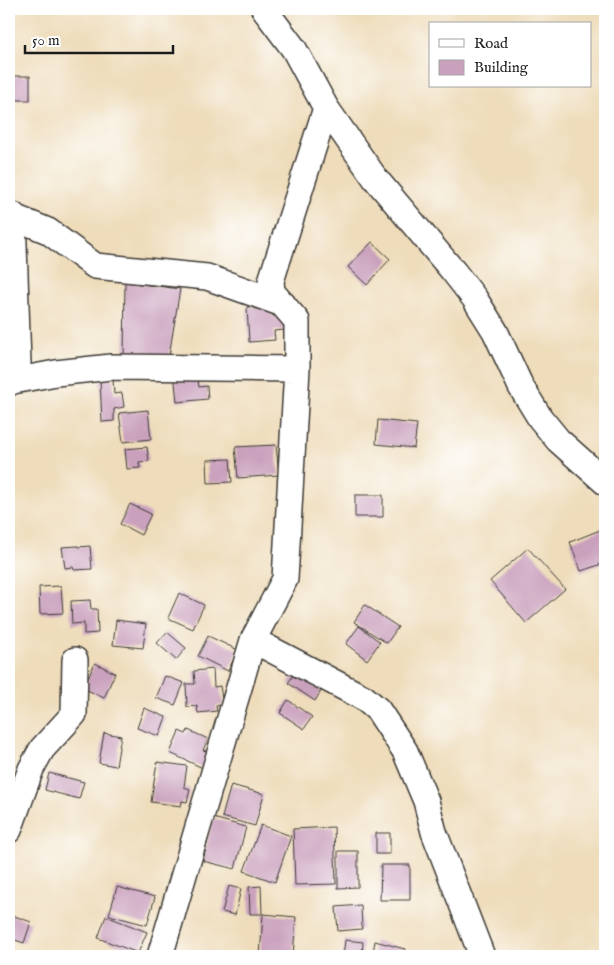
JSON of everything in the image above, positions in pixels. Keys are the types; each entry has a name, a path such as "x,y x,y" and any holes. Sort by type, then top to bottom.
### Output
{"street":[{"path":"264,9 294,49 326,108 375,178 454,272 475,300 494,331 521,387 549,431 605,482"},
{"path":"160,956 253,640 285,579 297,369 297,321 272,292 271,281 326,108"},
{"path":"11,382 18,364 11,215 48,231 95,266 206,277 283,304"},
{"path":"11,382 56,373 111,367 297,369"},
{"path":"253,640 364,698 378,710 405,751 426,801 434,832 482,956"},
{"path":"9,830 30,769 42,749 74,714 75,660"}],"building":[{"path":"9,76 30,76 30,100 9,100"},
{"path":"372,242 390,259 367,285 348,267"},
{"path":"125,282 180,289 168,362 124,358"},
{"path":"272,305 273,316 284,316 285,330 274,331 275,340 249,342 247,307"},
{"path":"197,372 199,387 207,386 208,399 177,402 174,373"},
{"path":"100,379 113,379 114,394 122,393 124,407 114,409 114,421 102,422"},
{"path":"148,410 151,439 123,442 119,413"},
{"path":"378,420 417,424 414,448 376,444"},
{"path":"276,445 279,475 238,478 235,447"},
{"path":"147,447 149,461 139,462 140,468 127,469 125,449"},
{"path":"230,459 232,482 208,483 207,460"},
{"path":"355,495 383,495 383,517 355,517"},
{"path":"130,504 151,514 141,535 120,524"},
{"path":"605,528 605,563 581,571 570,542"},
{"path":"90,546 92,569 74,570 73,567 65,568 62,547"},
{"path":"528,548 565,589 526,623 490,581"},
{"path":"61,586 63,613 40,614 39,587"},
{"path":"179,593 204,605 193,629 168,618"},
{"path":"90,600 91,609 97,609 98,633 84,634 84,623 72,624 71,601"},
{"path":"365,605 398,627 387,643 354,622"},
{"path":"116,620 146,624 143,648 113,645"},
{"path":"359,626 380,642 367,660 346,644"},
{"path":"167,632 186,648 176,660 157,643"},
{"path":"208,636 238,650 228,671 198,656"},
{"path":"95,663 115,673 104,698 83,688"},
{"path":"213,669 214,687 220,686 223,705 216,706 217,711 198,713 197,706 187,707 186,684 195,684 194,671"},
{"path":"295,673 321,691 315,701 288,683"},
{"path":"165,676 184,683 175,705 156,698"},
{"path":"288,700 312,717 304,729 280,713"},
{"path":"144,708 166,717 159,736 137,728"},
{"path":"188,730 208,739 203,750 212,753 205,769 170,753 179,731 186,734"},
{"path":"104,733 121,736 116,766 99,763"},
{"path":"157,762 187,766 184,787 190,789 187,802 182,801 181,806 151,802"},
{"path":"49,773 84,782 79,799 45,790"},
{"path":"231,785 264,794 255,826 222,817"},
{"path":"213,818 246,827 235,869 203,861"},
{"path":"261,825 291,836 275,882 244,871"},
{"path":"334,827 336,884 295,885 293,829"},
{"path":"376,833 390,833 390,854 376,854"},
{"path":"338,851 358,851 358,887 338,888"},
{"path":"381,865 410,865 410,900 380,900"},
{"path":"229,886 241,889 235,915 222,912"},
{"path":"261,886 262,914 250,914 249,887"},
{"path":"117,887 155,897 147,925 109,915"},
{"path":"361,905 362,929 338,931 336,907"},
{"path":"9,914 31,922 24,943 9,938"},
{"path":"263,914 296,917 293,956 260,956"},
{"path":"106,916 147,932 138,953 98,938"},
{"path":"345,940 363,942 362,956 343,956"},
{"path":"375,941 405,949 404,956 390,956 373,952"}]}
